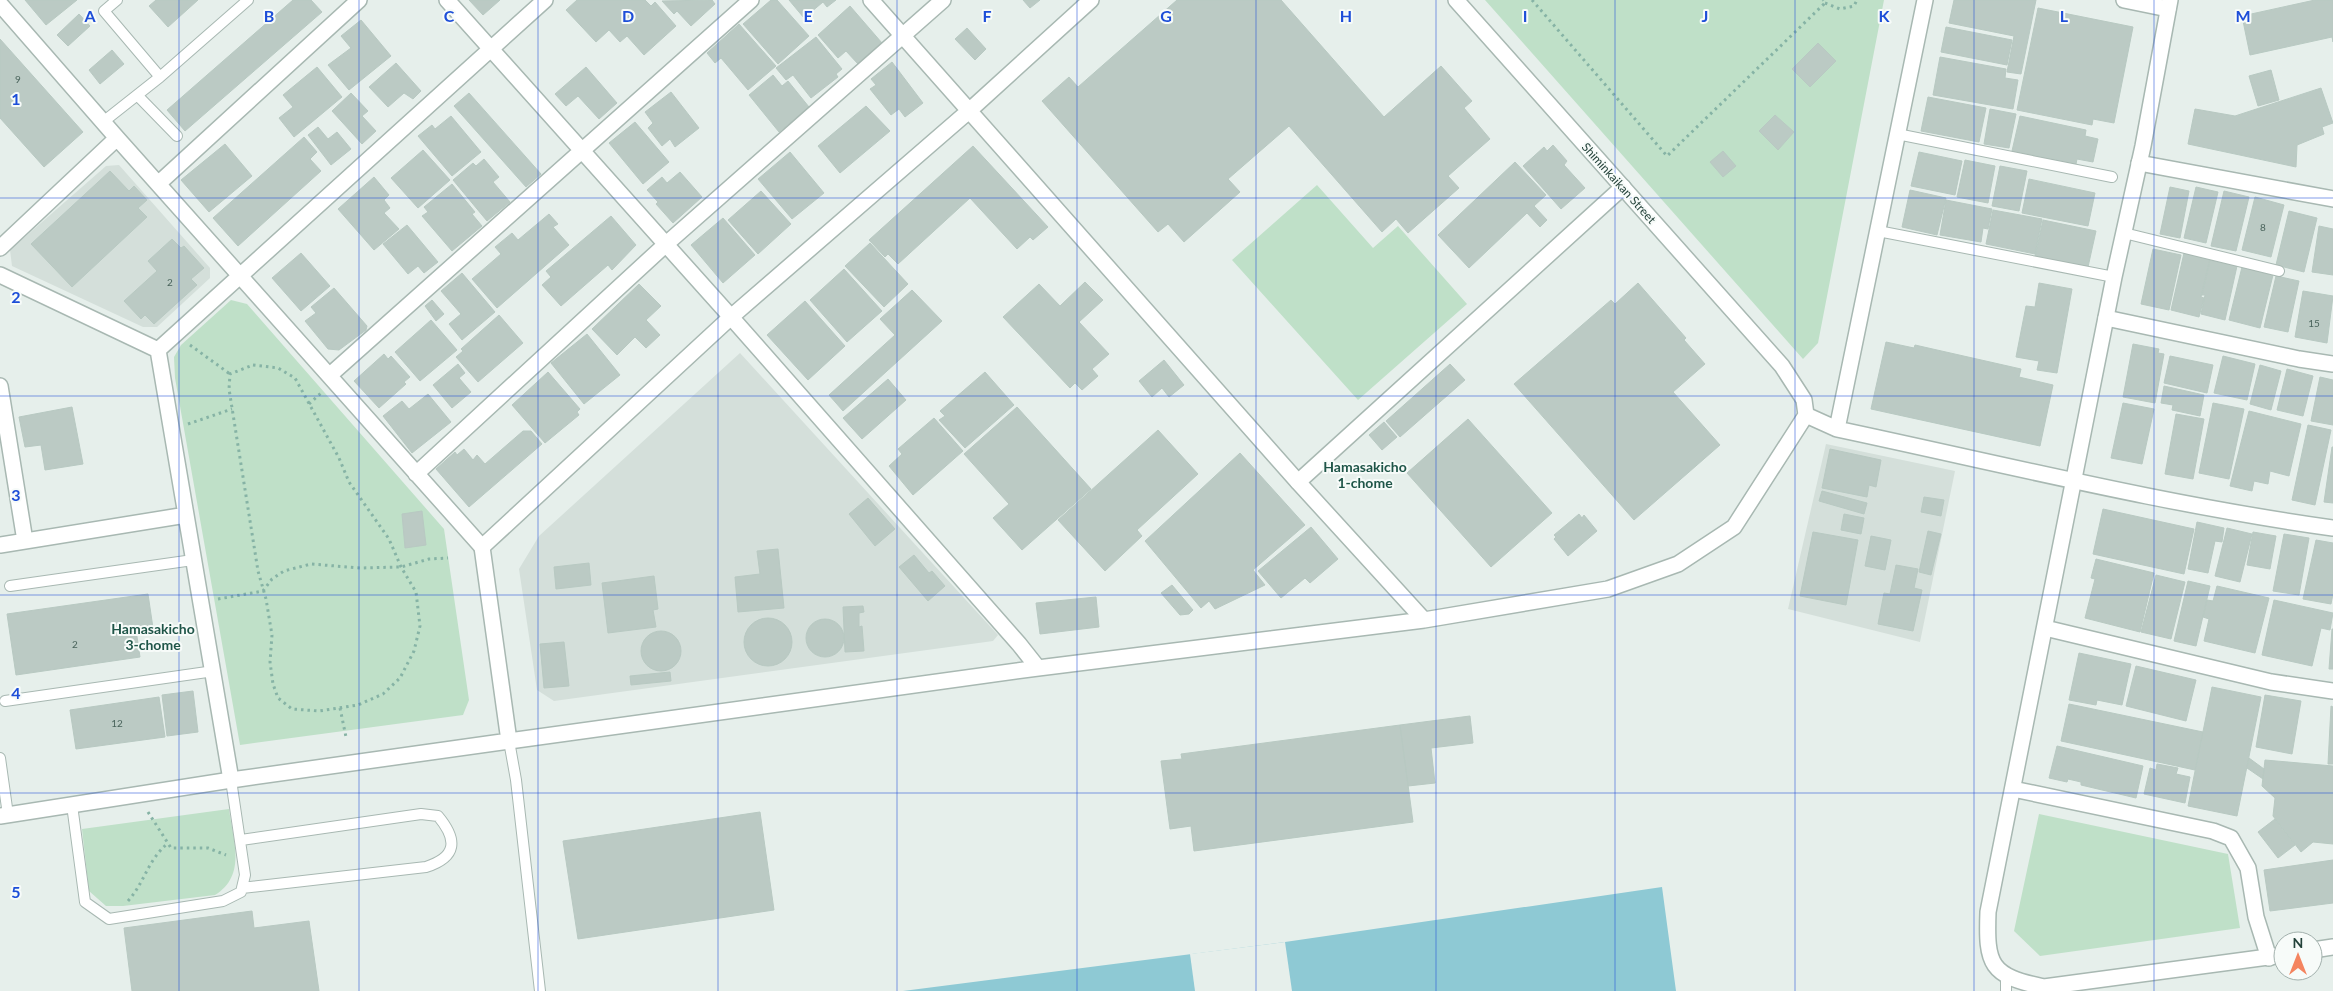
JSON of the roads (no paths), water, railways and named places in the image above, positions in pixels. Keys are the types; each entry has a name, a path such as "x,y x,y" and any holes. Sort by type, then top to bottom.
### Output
{"street":[{"path":"158,184 359,0"},
{"path":"448,0 491,50 583,149 665,245 731,317 1038,668"},
{"path":"158,350 545,0"},
{"path":"330,375 752,0"},
{"path":"871,0 1298,482 1424,620"},
{"path":"416,474 665,245 942,0"},
{"path":"482,547 731,317 970,110 1091,0"},
{"name":"Shiminkaikan Street","path":"1456,0 1782,366 1804,400 1806,414"},
{"path":"1837,428 1925,0"},
{"path":"2124,0 2169,5 2139,164 2114,277 1988,912 1988,952 2006,983 2044,987 2273,956"},
{"path":"0,4 116,138 482,547 509,741"},
{"path":"0,248 116,138"},
{"path":"2139,164 2333,199"},
{"path":"1298,482 1623,187"},
{"path":"0,275 158,350"},
{"path":"2106,318 2299,359 2333,364"},
{"path":"158,350 231,780"},
{"path":"0,386 25,541"},
{"path":"4,815 231,780 1038,668 1424,620 1608,589 1678,564 1734,527 1806,414 1837,428 2073,481 2285,522 2333,528"},
{"path":"0,545 186,515"},
{"path":"2045,628 2271,682 2333,691"},
{"path":"2013,789 2214,831 2231,838 2248,868 2256,917 2273,950"}],"lane":[{"path":"117,0 104,11 160,77"},
{"path":"103,122 160,77 248,0"},
{"path":"137,95 177,136"},
{"path":"1897,134 2112,177"},
{"path":"1878,230 2114,277"},
{"path":"2124,233 2279,271"},
{"path":"10,586 193,560"},
{"path":"4,700 214,671"},
{"path":"509,741 516,780 540,991"},
{"path":"0,758 4,815"},
{"path":"72,805 85,902 110,919 223,901 241,892 245,875 231,780"},
{"path":"241,840 421,814 438,816 449,829 452,847 442,862 426,868 242,888"}],"water":[{"path":"1662,887 1676,991 903,991 1285,942"}],"district":[{"name":"Hamasakicho 1-chome","path":"1365,474"},
{"name":"Hamasakicho 3-chome","path":"153,636"}]}
